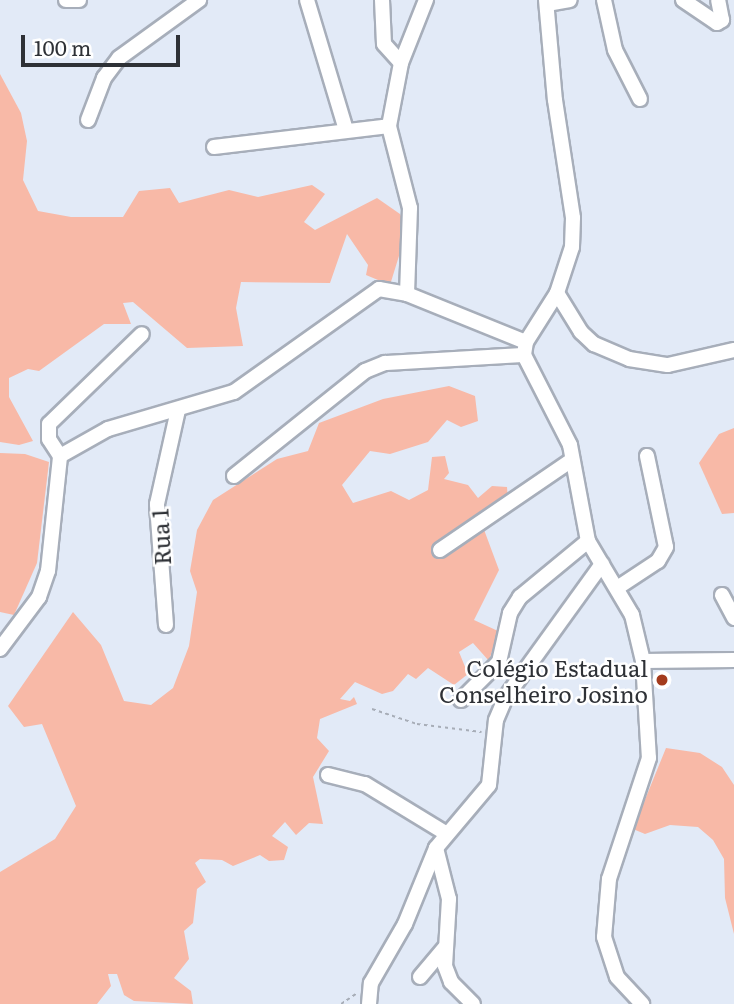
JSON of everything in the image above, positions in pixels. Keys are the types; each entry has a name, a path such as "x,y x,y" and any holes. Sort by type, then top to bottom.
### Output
{"street":[{"path":"88,120 104,78 119,58 198,0"},
{"path":"306,0 346,130"},
{"path":"382,0 384,44 401,63"},
{"path":"407,294 410,208 388,126 401,63 426,0"},
{"path":"525,348 557,293 572,247 572,218 555,100 547,2 570,0"},
{"path":"604,0 615,50 640,99"},
{"path":"683,0 716,23 722,20 718,0"},
{"path":"214,147 388,126"},
{"path":"60,456 108,429 234,392 379,289 407,294 525,348 555,409 572,460 588,541 632,615 643,661 649,758 609,879 604,937 617,977 642,1004"},
{"path":"557,293 581,332 594,344 629,359 678,364 734,350"},
{"path":"0,649 39,597 48,570 60,456 49,439 49,424 142,334"},
{"path":"234,476 365,371 385,363 525,348"},
{"name":"Rua 1","path":"166,625 157,504 178,410"},
{"path":"617,588 658,561 666,547 647,456"},
{"path":"440,550 572,460"},
{"path":"461,700 499,662 510,613 520,597 588,541"},
{"path":"369,1004 371,983 405,924 436,848 489,785 494,733 506,696 602,564"},
{"path":"722,595 734,618"},
{"path":"643,661 734,660"},
{"path":"328,775 365,784 447,834"},
{"path":"436,848 451,921 444,948 451,982 473,1004"},
{"path":"419,977 444,948"}],"path":[{"path":"372,709 417,724 494,733"},
{"path":"341,1004 371,983"}],"shaded area":[{"path":"0,74 21,113 27,141 23,180 38,211 71,217 123,217 139,191 170,188 179,203 229,190 258,197 312,185 325,194 304,222 315,230 377,198 400,214 407,230 390,285 366,275 368,265 347,234 330,283 241,282 236,308 243,346 187,348 133,302 123,303 131,324 104,324 39,371 28,369 9,378 9,397 33,441 19,445 0,442"},
{"path":"449,386 475,396 478,421 461,427 447,420 428,442 390,454 370,451 342,485 353,503 391,491 409,500 428,490 432,457 445,456 449,473 444,479 468,485 478,498 492,486 507,487 508,501 483,527 499,570 474,620 498,631 489,661 473,643 459,652 468,674 454,685 428,668 416,679 408,674 393,691 382,694 355,682 340,699 350,701 354,697 357,704 320,719 317,738 329,751 313,777 323,824 309,823 296,835 285,822 272,836 288,847 284,860 269,861 260,855 233,866 222,860 200,859 195,863 206,882 197,889 193,923 184,931 189,959 174,978 191,991 193,1004 134,1001 124,995 117,974 108,974 111,986 97,1004 0,1004 0,872 55,839 76,806 42,724 24,727 8,706 73,612 101,645 124,701 151,705 173,688 189,646 197,592 190,571 197,530 213,500 277,459 308,451 319,423 383,399"},
{"path":"734,428 734,513 722,514 699,463 719,434"},
{"path":"0,453 25,454 49,462 37,563 14,615 0,612"},
{"path":"666,748 700,753 722,767 734,785 734,934 725,898 724,859 713,840 698,827 670,825 645,834 633,829"}],"place":[{"name":"Colégio Estadual Conselheiro Josino","path":"662,680"}]}
